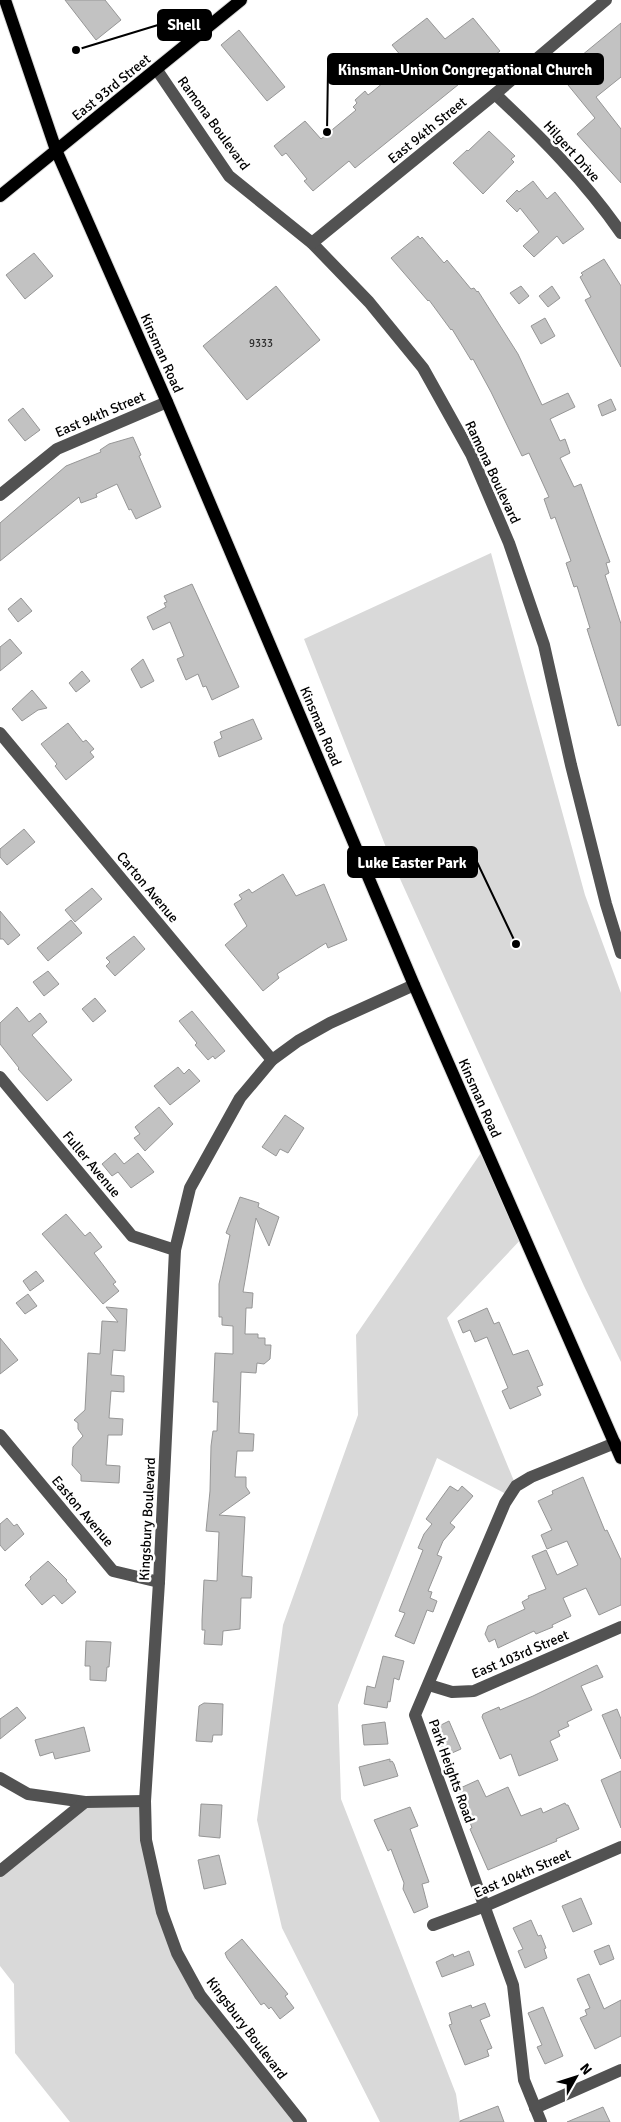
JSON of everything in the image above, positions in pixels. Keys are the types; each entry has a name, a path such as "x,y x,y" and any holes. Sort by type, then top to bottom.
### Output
{"main road":[{"name":"Kinsman Road","path":"5,0 56,150 167,402 414,985 621,1458"},
{"name":"East 93rd Street","path":"0,196 241,0"}],"street":[{"name":"East 94th Street","path":"312,243 495,94 606,0"},
{"name":"Ramona Boulevard","path":"157,70 229,176 312,243 369,302 423,368 471,454 509,543 544,645 571,765 606,904 621,954"},
{"name":"Hilgert Drive","path":"495,94 551,147 591,192 621,233"},
{"name":"East 94th Street","path":"0,495 57,449 167,402"},
{"name":"Carton Avenue","path":"0,733 272,1060"},
{"name":"Kingsbury Boulevard","path":"300,2122 200,1995 177,1953 162,1912 146,1840 145,1801 159,1582 174,1250 190,1188 240,1098 272,1060 298,1041 330,1023 414,985"},
{"name":"Fuller Avenue","path":"0,1077 132,1236 174,1250"},
{"name":"Easton Avenue","path":"0,1435 113,1571 159,1582"},
{"name":"Park Heights Road","path":"541,2122 524,2080 513,1985 415,1715 505,1503 516,1486 531,1477 615,1443"},
{"name":"East 103rd Street","path":"429,1685 452,1692 474,1691 621,1627"},
{"path":"0,1778 28,1794 85,1802 145,1801"},
{"path":"0,1871 85,1802"},
{"name":"East 104th Street","path":"433,1925 485,1906 621,1847"},
{"path":"535,2108 621,2070"}],"shaded area":[{"path":"491,553 585,895 621,993 621,1362 584,1286 387,850 304,639"},
{"path":"485,1147 524,1236 447,1318 516,1486 510,1496 437,1458 338,1705 341,1799 456,2094 460,2122 380,2122 282,1928 257,1820 283,1625 358,1415 356,1335"},
{"path":"145,1801 162,1912 200,1995 301,2122 70,2122 15,2053 14,1984 0,1966 0,1871 85,1802"}],"building":[{"path":"65,0 105,0 121,20 96,40"},
{"path":"427,18 445,39 473,18 500,51 355,168 349,161 313,191 304,181 307,179 286,153 282,156 274,146 305,121 321,139 356,110 353,107 357,103 355,100 365,91 368,95 407,63 392,45"},
{"path":"621,23 621,77 596,97 621,129 621,183 577,134 595,118 559,74"},
{"path":"239,30 285,87 267,101 221,45"},
{"path":"489,131 515,156 511,159 514,162 483,194 453,163"},
{"path":"533,181 547,199 555,192 584,229 563,244 557,236 534,257 523,246 539,232 520,208 517,212 506,201 517,190 519,192"},
{"path":"418,236 420,239 422,237 444,263 447,260 471,289 474,288 478,291 518,354 542,405 568,393 575,407 550,419 560,441 565,439 570,453 560,458 574,487 581,484 610,562 606,563 609,573 605,575 621,624 621,725 618,726 587,629 590,628 577,586 574,587 566,563 571,561 555,517 551,519 544,499 549,497 529,453 522,456 473,359 471,360 452,329 391,258"},
{"path":"34,253 53,276 25,299 6,275"},
{"path":"604,259 621,286 621,367 585,300 591,297 580,277 583,275 581,273"},
{"path":"276,286 320,340 247,400 203,346"},
{"path":"521,286 529,296 519,304 510,293"},
{"path":"552,286 560,298 548,307 539,296"},
{"path":"545,318 555,336 541,344 531,326"},
{"path":"611,399 616,410 602,416 598,405"},
{"path":"23,408 40,430 25,441 8,420"},
{"path":"133,437 161,507 136,519 131,509 129,510 117,484 96,494 97,497 81,503 79,497 0,561 0,523 66,466 101,452 100,450 109,444"},
{"path":"192,584 239,687 212,700 206,686 203,687 198,674 186,680 177,659 184,656 170,622 153,630 147,617 166,607 164,603 167,602 164,596"},
{"path":"21,598 32,611 18,622 8,609"},
{"path":"10,639 22,653 0,671 0,647"},
{"path":"143,659 154,681 141,688 131,669"},
{"path":"82,671 90,681 76,692 69,683"},
{"path":"32,690 47,708 38,710 22,721 12,709"},
{"path":"253,719 262,739 219,757 214,742 222,738 220,732"},
{"path":"68,723 83,742 86,740 94,749 90,752 94,757 66,780 55,766 57,764 41,744"},
{"path":"24,829 35,842 7,865 0,857 0,849"},
{"path":"283,874 296,896 324,884 347,940 328,948 326,943 277,974 279,978 263,991 225,945 247,926 234,904 242,899 239,895 249,889 252,893"},
{"path":"92,888 102,899 75,922 65,910"},
{"path":"0,911 20,935 8,945 3,939 0,939"},
{"path":"71,920 82,933 48,961 37,948"},
{"path":"134,936 145,949 115,976 106,966 110,962 106,958"},
{"path":"48,971 59,984 44,996 33,982"},
{"path":"95,998 106,1011 93,1022 82,1009"},
{"path":"17,1007 29,1022 40,1013 47,1022 32,1035 72,1080 47,1101 18,1069 0,1044 0,1023"},
{"path":"192,1011 225,1051 215,1059 213,1056 208,1060 179,1021"},
{"path":"178,1067 184,1074 189,1069 200,1081 170,1105 154,1086"},
{"path":"159,1107 173,1124 145,1151 134,1138 140,1134 135,1127"},
{"path":"285,1115 304,1128 288,1153 280,1149 276,1156 262,1147"},
{"path":"115,1153 124,1164 138,1153 154,1172 131,1188 118,1172 112,1176 102,1164"},
{"path":"240,1197 259,1203 258,1207 279,1217 269,1246 256,1218 243,1292 253,1293 252,1308 246,1308 245,1334 258,1334 258,1338 265,1338 265,1345 271,1345 270,1359 264,1364 257,1363 256,1373 241,1372 239,1433 254,1434 253,1451 237,1451 235,1477 246,1477 246,1487 250,1493 219,1515 245,1517 242,1576 252,1577 251,1598 241,1598 240,1629 223,1631 222,1645 204,1644 205,1630 202,1630 202,1620 204,1580 217,1581 219,1532 206,1531 210,1491 211,1446 213,1431 217,1431 218,1402 213,1402 215,1353 233,1354 233,1326 222,1325 222,1317 219,1317 219,1284 230,1235 226,1233"},
{"path":"66,1214 85,1236 90,1232 102,1247 94,1253 116,1282 113,1284 119,1291 103,1304 42,1234"},
{"path":"36,1271 44,1281 30,1291 23,1281"},
{"path":"28,1294 37,1306 25,1314 16,1303"},
{"path":"106,1307 127,1309 125,1351 113,1350 111,1375 124,1376 124,1392 111,1391 109,1418 123,1419 122,1435 108,1435 106,1465 120,1466 119,1483 81,1481 81,1475 72,1465 73,1447 83,1436 78,1429 78,1423 74,1420 85,1410 88,1353 100,1354 102,1321 118,1322"},
{"path":"487,1308 494,1324 499,1322 513,1355 528,1350 543,1385 537,1387 541,1395 510,1409 502,1391 508,1388 487,1337 475,1342 470,1330 463,1333 458,1321"},
{"path":"0,1338 18,1360 0,1374"},
{"path":"583,1477 605,1531 607,1530 621,1560 621,1605 599,1615 586,1588 563,1598 571,1616 552,1625 553,1627 536,1634 534,1631 498,1648 495,1639 489,1642 485,1634 488,1626 525,1609 522,1602 529,1598 528,1596 546,1589 532,1556 546,1550 557,1575 578,1565 567,1541 547,1549 541,1535 552,1530 538,1501 553,1494 552,1491"},
{"path":"450,1486 458,1491 462,1486 473,1496 450,1523 455,1527 443,1541 437,1555 442,1557 428,1591 432,1592 430,1598 437,1601 433,1612 427,1610 414,1644 395,1636 405,1613 399,1611 423,1550 418,1548 424,1534 432,1524 426,1519"},
{"path":"7,1518 14,1526 17,1524 24,1534 5,1551 0,1545 0,1524"},
{"path":"48,1561 76,1592 62,1604 54,1595 42,1605 25,1585 31,1579 30,1577"},
{"path":"86,1641 111,1642 106,1681 90,1680 90,1666 85,1666"},
{"path":"383,1656 404,1661 399,1680 394,1678 390,1702 388,1701 387,1708 364,1704 367,1686 375,1688"},
{"path":"597,1665 603,1677 581,1686 592,1710 567,1722 569,1726 558,1731 560,1736 550,1741 558,1760 519,1776 511,1754 500,1759 482,1717 483,1714 499,1707 500,1710 533,1696"},
{"path":"204,1703 223,1704 222,1735 213,1735 212,1742 196,1741 199,1706"},
{"path":"17,1707 26,1718 0,1739 0,1719"},
{"path":"617,1709 621,1719 621,1759 602,1715"},
{"path":"449,1721 461,1749 443,1757 431,1730"},
{"path":"385,1722 388,1744 364,1745 362,1725"},
{"path":"84,1727 90,1751 55,1759 53,1752 40,1756 35,1740"},
{"path":"390,1759 398,1776 364,1786 359,1767"},
{"path":"621,1771 621,1828 601,1780"},
{"path":"478,1780 486,1797 508,1787 521,1816 541,1808 543,1813 565,1803 568,1805 579,1829 556,1839 557,1841 488,1870 456,1790"},
{"path":"201,1804 222,1805 220,1838 199,1836"},
{"path":"410,1807 418,1826 410,1829 429,1882 422,1884 428,1907 414,1913 403,1889 404,1883 391,1849 388,1851 374,1820"},
{"path":"219,1855 226,1884 204,1889 198,1860"},
{"path":"581,1898 592,1924 573,1932 562,1906"},
{"path":"531,1920 538,1936 541,1935 546,1948 544,1949 547,1958 525,1968 518,1951 523,1949 513,1928"},
{"path":"242,1939 288,1994 285,1996 294,2008 280,2019 271,2007 269,2009 264,2003 261,2005 227,1958 225,1953"},
{"path":"609,1945 614,1959 600,1965 594,1951"},
{"path":"469,1951 474,1965 442,1977 436,1962 453,1954 454,1957"},
{"path":"589,1974 604,2009 621,2000 621,2036 595,2049 580,2018 587,2015 585,2010 590,2008 577,1979"},
{"path":"485,2003 490,2016 480,2020 492,2048 487,2050 489,2056 465,2065 449,2025 452,2024 449,2013 471,2005 472,2008"},
{"path":"543,2007 563,2056 545,2064 537,2047 542,2045 528,2013"},
{"path":"498,2106 504,2122 460,2122 460,2121"},
{"path":"603,2107 610,2122 567,2122"}],"place":[{"name":"Shell","path":"76,50"},
{"name":"Kinsman-Union Congregational Church","path":"327,132"},
{"name":"Luke Easter Park","path":"516,944"}]}
